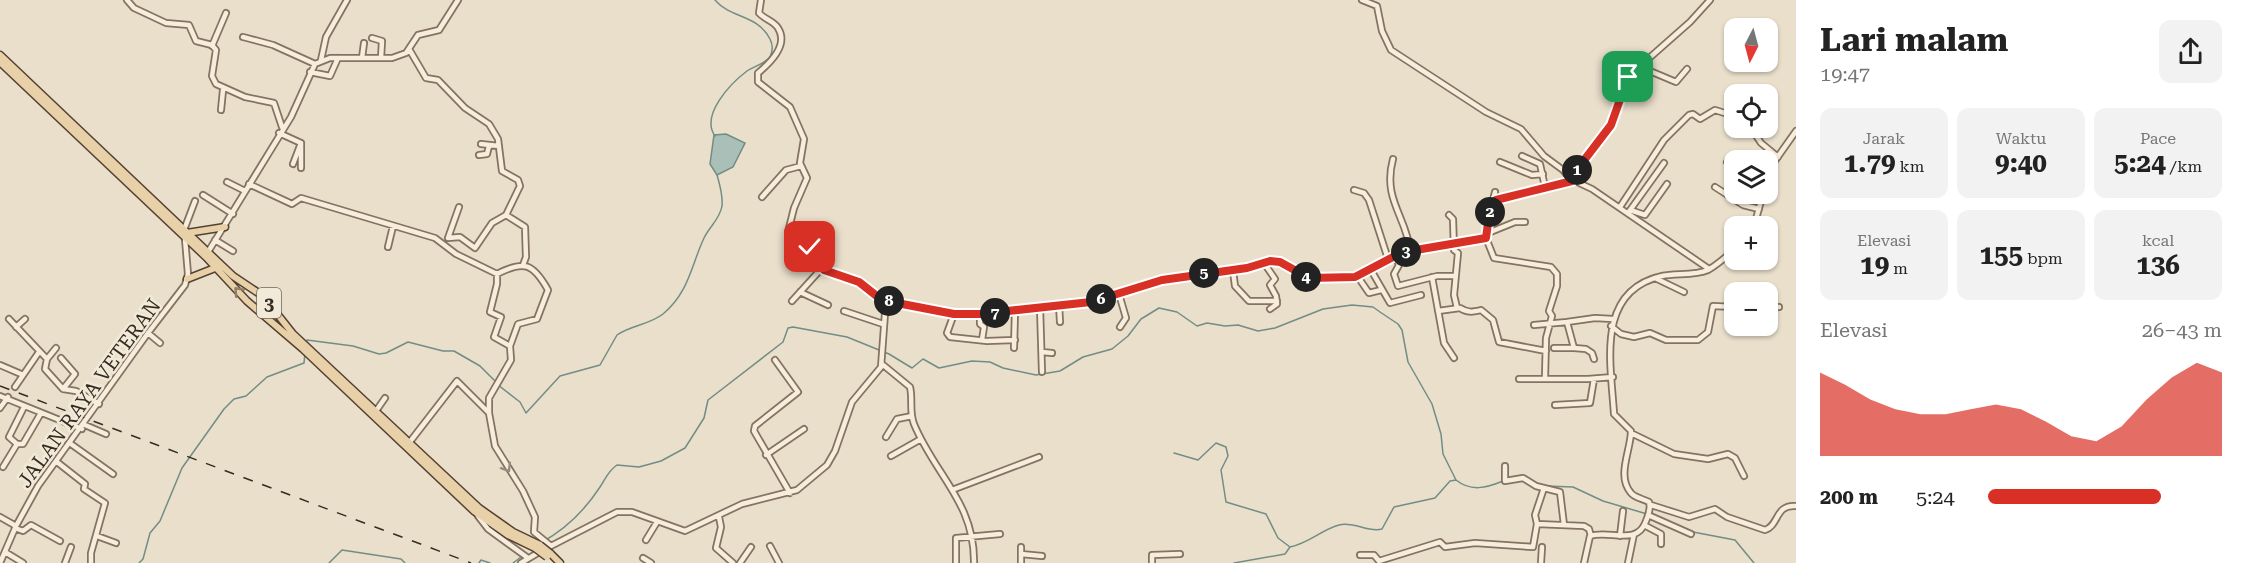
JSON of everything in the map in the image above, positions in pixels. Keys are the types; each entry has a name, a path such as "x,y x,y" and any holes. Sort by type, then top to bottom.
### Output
{"main road":[{"name":"3","path":"0,55 134,186"},
{"name":"3","path":"0,62 185,234 233,276 263,296 292,334 474,511 508,535 541,544"},
{"path":"185,234 225,227"},
{"name":"3","path":"185,234 247,301 376,411 479,508 513,532 541,544 560,563"},
{"path":"188,279 215,268"},
{"name":"3","path":"549,552 553,563"}],"street":[{"path":"127,0 134,8 166,23 188,25 196,41 212,45 217,53 213,81 223,90 274,103 282,127"},
{"path":"321,60 326,37 347,0"},
{"path":"208,252 233,214 282,127 291,117 315,64 321,60 338,58 392,58 409,49 418,35 440,29 458,0"},
{"path":"761,0 759,13 777,26 780,38 771,63 758,73 758,82 790,107 804,140 801,166 807,174 807,180 795,205 788,232 818,252 822,268"},
{"path":"1362,0 1377,6"},
{"path":"1377,6 1383,0"},
{"path":"1492,204 1500,198 1571,180 1611,125 1626,80 1638,66 1686,27 1710,0"},
{"path":"1377,6 1389,49 1486,112 1521,129 1544,156 1571,180 1586,185 1620,207 1645,215 1667,184"},
{"path":"212,45 226,13"},
{"path":"243,36 273,45 315,64"},
{"path":"372,38 381,40 381,58"},
{"path":"362,58 364,43"},
{"path":"409,49 426,78 438,80 465,108 489,124 499,146 502,171 518,180 520,186 506,214 492,223 475,248 460,237 448,238"},
{"path":"310,72 330,76 338,58"},
{"path":"1638,66 1676,82 1687,69"},
{"path":"221,110 223,90"},
{"path":"1620,207 1664,140 1683,120 1691,114 1700,119 1715,110 1724,113"},
{"path":"1778,157 1796,131"},
{"path":"279,134 301,143"},
{"path":"1758,138 1770,150"},
{"path":"293,164 301,143"},
{"path":"301,143 301,168"},
{"path":"481,144 499,146"},
{"path":"478,155 487,153 489,146"},
{"path":"1522,156 1540,164 1545,186"},
{"path":"1393,159 1390,171 1392,198 1409,242 1410,251"},
{"path":"1500,162 1532,175 1543,174"},
{"path":"1629,211 1664,164"},
{"path":"762,197 786,170 801,166"},
{"path":"227,182 245,191"},
{"path":"249,184 292,204 301,198 435,238 456,254 497,274 523,265 531,267 538,274 548,292 537,320 518,324 510,346 510,364 500,376 489,398 489,413 495,446 523,491 536,517 534,532 549,552"},
{"path":"1715,187 1743,205 1759,209"},
{"path":"1354,190 1364,194 1369,200 1388,259"},
{"path":"1495,192 1487,235 1494,258 1538,264 1555,270 1558,279 1549,311 1552,316 1548,323 1545,378"},
{"path":"203,195 233,214"},
{"path":"188,279 185,234 195,201"},
{"path":"1757,216 1760,204"},
{"path":"443,243 448,238 459,207"},
{"path":"1629,211 1709,269"},
{"path":"506,214 525,227 526,257 523,265"},
{"path":"1449,215 1453,219 1453,244 1458,253 1455,276 1457,308"},
{"path":"822,268 859,282 886,300 954,314 980,314 1091,302 1162,280 1233,271 1276,261 1309,278 1358,277 1388,259 1410,251 1453,244 1487,235 1515,222 1525,222"},
{"path":"388,247 393,226"},
{"path":"215,240 233,251"},
{"path":"1395,256 1399,265 1394,274 1398,286 1432,277 1455,276"},
{"path":"1724,258 1709,269 1655,278 1630,294 1613,319 1611,326 1615,416 1630,429 1631,434 1625,464 1629,490 1651,505 1689,517 1716,509 1727,518 1765,530 1772,526 1778,512 1790,506 1796,506"},
{"path":"1264,263 1275,279 1270,285 1277,301 1276,306 1270,309"},
{"path":"792,301 822,268"},
{"path":"1371,270 1381,291 1392,303 1421,295"},
{"path":"1233,271 1235,286 1249,301 1277,301"},
{"path":"497,274 497,284 490,312 501,317 494,338 510,346"},
{"path":"1358,277 1369,293 1381,291"},
{"path":"1432,277 1444,343 1454,358"},
{"path":"1655,278 1684,292"},
{"name":"JALAN RAYA VETERAN","path":"0,563 15,527 38,486 71,444 188,279"},
{"path":"800,292 828,305"},
{"path":"1119,294 1126,318 1120,327"},
{"path":"521,563 528,558 549,552 617,512 632,512 685,531 748,502 790,493 804,486 830,460 852,402 882,364 886,300"},
{"path":"1059,304 1060,321"},
{"path":"1611,326 1621,333 1634,337 1650,333 1666,340 1698,340 1708,332 1713,306 1724,307"},
{"path":"1040,307 1042,372"},
{"path":"1438,311 1457,308 1473,313 1481,310 1492,318 1499,342 1546,351"},
{"path":"844,311 884,324"},
{"path":"1014,348 1015,311"},
{"path":"954,314 947,335 982,340 1015,340"},
{"path":"980,314 980,324 984,327 982,340"},
{"path":"1534,325 1595,318 1613,319"},
{"path":"9,319 47,359"},
{"path":"16,327 25,319"},
{"path":"1568,322 1574,348"},
{"path":"148,333 160,343"},
{"path":"56,348 47,359 45,369 63,390 76,391 99,404"},
{"path":"1554,348 1587,349 1592,353 1594,359"},
{"path":"15,387 21,374 39,352"},
{"path":"1042,352 1052,353"},
{"path":"61,358 75,374 63,390"},
{"path":"775,360 798,390 753,428 766,455 790,493"},
{"path":"882,364 910,387 912,416 921,439 968,519 973,537 974,563"},
{"path":"0,365 21,374"},
{"path":"1519,379 1613,377"},
{"path":"1555,405 1590,403 1594,379"},
{"path":"409,443 458,381 489,413"},
{"path":"0,396 24,407 106,434"},
{"path":"0,408 7,398"},
{"path":"376,411 386,398"},
{"path":"16,445 9,437 24,407"},
{"path":"16,445 23,444 41,413"},
{"path":"886,437 897,419 912,416"},
{"path":"766,455 804,429"},
{"path":"1631,434 1674,454 1708,459 1728,454 1735,458 1744,476"},
{"path":"891,456 921,439"},
{"path":"71,444 113,474"},
{"path":"3,467 16,445"},
{"path":"952,490 1039,457"},
{"path":"57,462 85,484 84,489 103,501 91,563"},
{"path":"1505,466 1505,481 1523,478 1561,493 1564,525"},
{"path":"1360,555 1374,555 1379,561 1440,542 1445,547 1483,543 1533,547 1537,524 1535,515 1544,488"},
{"path":"1591,536 1634,534 1644,525 1651,505"},
{"path":"474,511 488,529 528,558"},
{"path":"1620,536 1623,511"},
{"path":"1648,515 1691,534"},
{"path":"0,517 23,531 29,525 60,541"},
{"path":"719,517 721,527 716,548 733,563"},
{"path":"646,540 657,522"},
{"path":"1537,524 1587,528 1591,536 1584,563"},
{"path":"1644,525 1661,534 1660,544"},
{"path":"956,563 956,539 1000,534"},
{"path":"1628,563 1634,534"},
{"path":"97,536 116,543"},
{"path":"770,546 779,563"},
{"path":"65,563 71,547"},
{"path":"740,563 751,547"},
{"path":"1021,547 1021,563"},
{"path":"1542,548 1542,563"},
{"path":"5,552 23,563"},
{"path":"1021,554 1042,556"},
{"path":"1152,563 1152,555 1180,554"},
{"path":"644,558 651,563"}],"water":[{"path":"726,134 745,143 733,167 717,175 710,164 714,135"}],"waterway":[{"path":"715,0 729,11 758,25 765,31 772,44 771,55 768,59 740,76 719,100 711,119 711,128 715,136"},
{"path":"498,385 520,402 526,413 560,376 600,365 617,335 652,321 672,306 684,288 704,238 721,211 722,194 717,175"},
{"path":"542,542 567,525 581,511 609,472 617,465 639,467 661,461 685,448 704,418 708,400 783,342 788,328 793,327 847,337 889,354 912,368 923,359 939,368 972,361 990,362 1003,368 1036,375 1060,371 1083,357 1112,349 1128,336 1141,319 1159,308 1177,312 1197,326 1207,323 1225,326 1238,325 1258,331 1275,328 1323,309 1352,305 1373,307 1398,324 1402,330 1408,362 1432,404 1441,434 1443,454 1456,480"},
{"path":"307,343 307,340 353,346 379,354 408,342 443,351 454,351 480,366 495,381"},
{"path":"139,563 143,559 150,533 160,521 182,468 224,409 234,399 246,396 267,377 304,363 305,353"},
{"path":"1174,453 1198,460 1216,443 1226,447 1228,456 1221,470 1226,502 1266,514 1278,538 1290,547 1339,525 1350,524 1371,530 1382,529 1394,507 1435,498 1450,481 1456,480 1467,486 1479,488 1503,481"},
{"path":"1510,478 1520,477"},
{"path":"1546,486 1573,487 1603,501 1647,514"},
{"path":"1693,532 1735,540 1754,563"},
{"path":"1234,563 1285,554 1290,547"},
{"path":"329,563 342,550 401,559 405,563"},
{"path":"513,563 521,557"},
{"path":"479,563 481,560 490,563"}],"railway":[{"path":"0,386 471,563"}],"route":[{"path":"810,247 818,252 822,268 826,272 859,282 878,297 954,314 998,313 1052,304 1091,302 1162,280 1197,273 1233,271 1270,261 1280,262 1309,278 1358,277 1384,261 1410,251 1486,238 1490,208 1494,201 1532,192 1545,186 1572,181 1572,176 1611,125 1628,77"}]}
